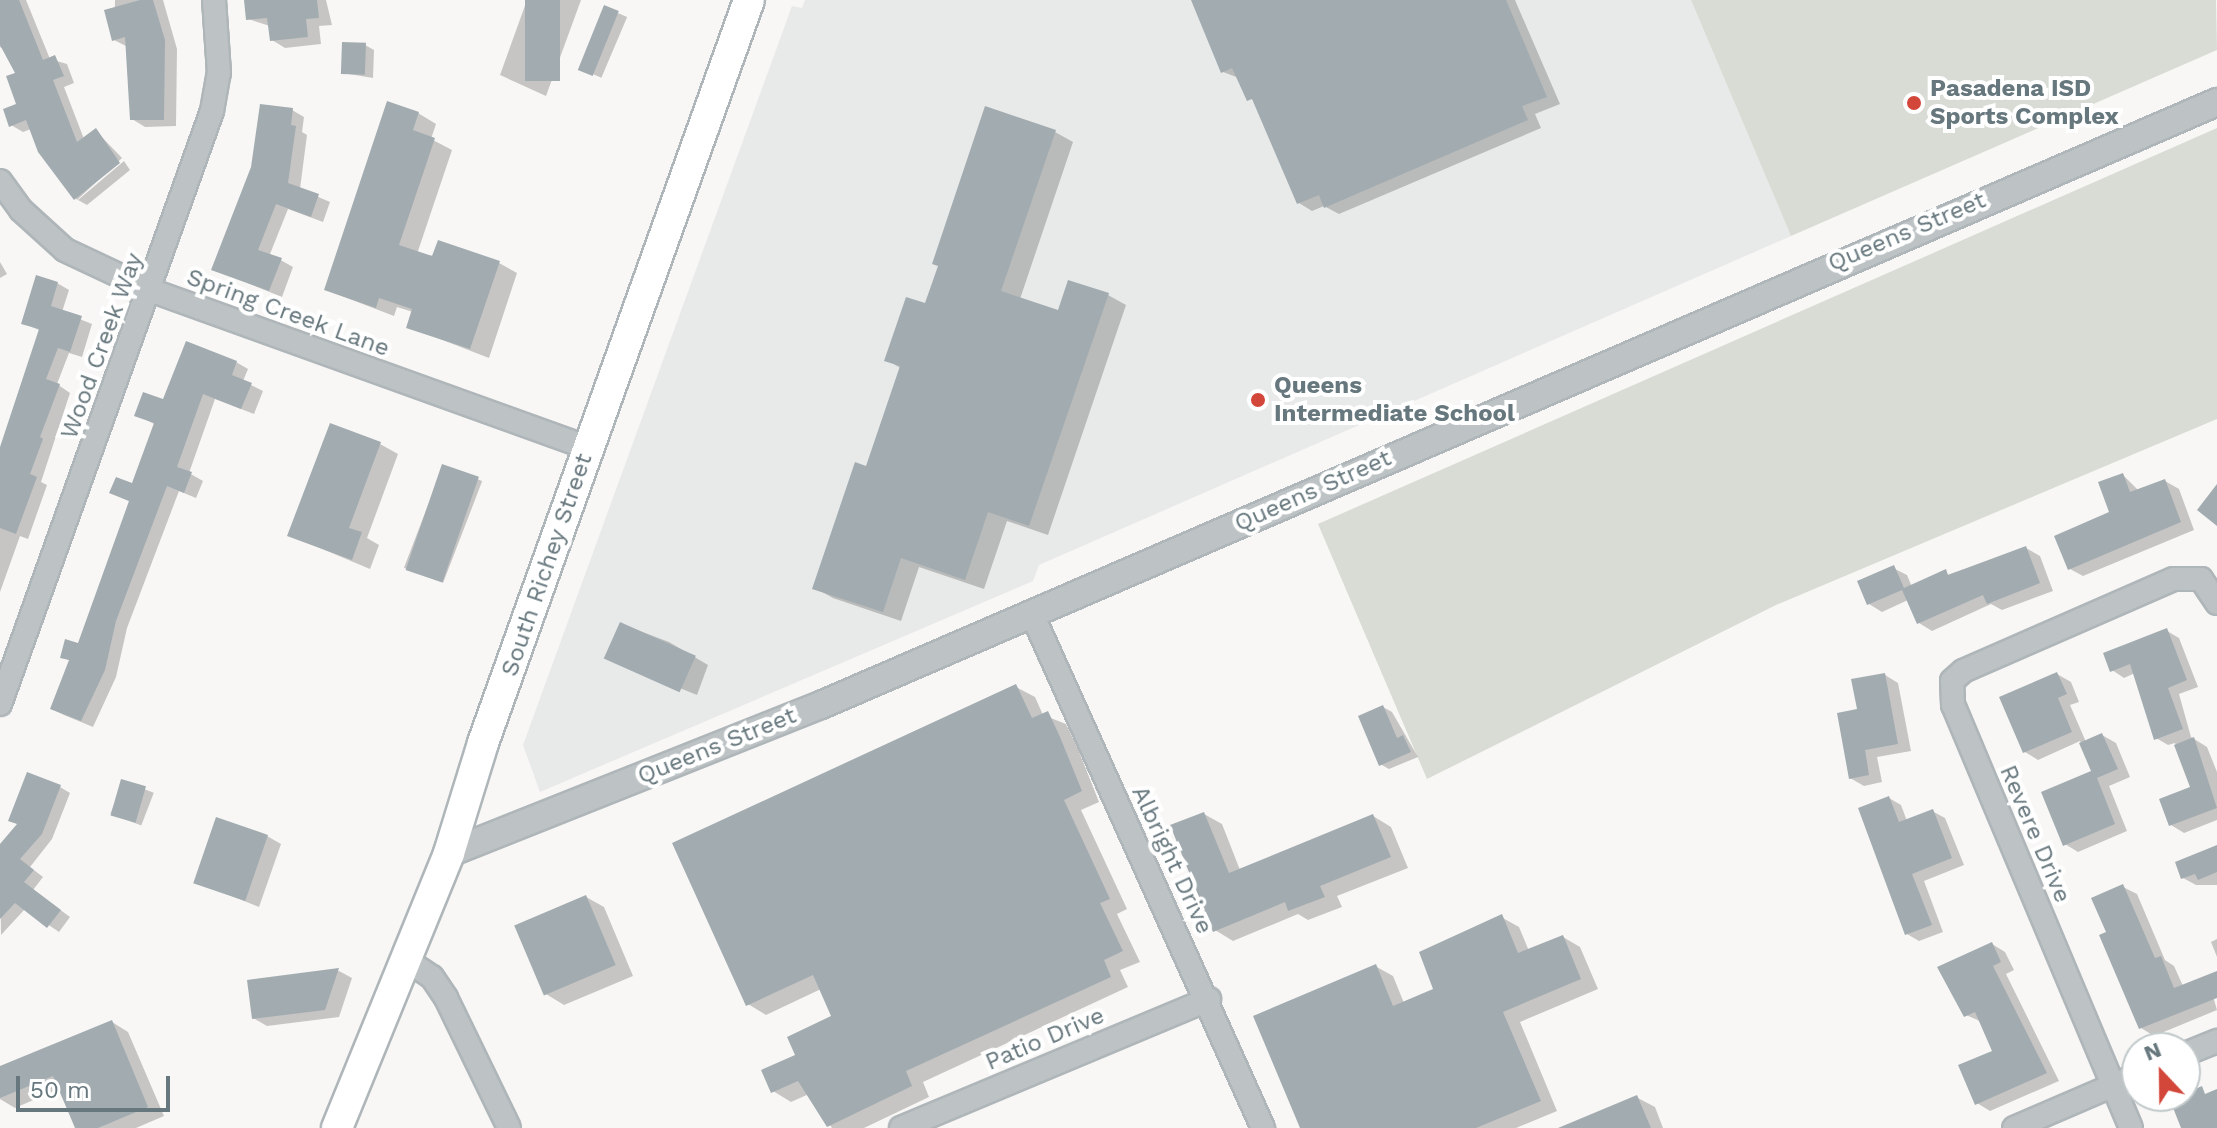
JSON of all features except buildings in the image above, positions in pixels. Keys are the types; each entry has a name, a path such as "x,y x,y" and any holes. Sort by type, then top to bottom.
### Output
{"main road":[{"name":"South Richey Street","path":"337,1128 449,853 588,448 749,0"}],"street":[{"name":"Wood Creek Way","path":"0,704 8,663 150,290 212,111 219,73 214,0"},
{"name":"Queens Street","path":"449,853 1032,614 2217,102"},
{"name":"Spring Creek Lane","path":"0,181 21,210 65,250 150,290 588,448"},
{"name":"Revere Drive","path":"2131,1128 1950,692 1952,681 1963,671 2187,576 2201,579 2217,603"},
{"name":"Albright Drive","path":"1032,614 1209,999 1263,1128"},
{"path":"405,959 432,977 446,998 509,1128"},
{"name":"Patio Drive","path":"901,1128 1209,999"},
{"path":"2014,1128 2121,1081"}],"shaded area":[{"path":"805,0 1691,0 1791,236 1039,565 1033,581 540,792 523,745 792,6 802,8"},
{"name":"Pasadena ISD Sports Complex","path":"1691,0 2216,0 2217,50 1791,236"},
{"path":"2217,128 2217,419 1776,605 1427,779 1318,524"}],"place":[{"name":"Pasadena ISD Sports Complex","path":"1914,103"},
{"name":"Queens Intermediate School","path":"1258,400"}]}
